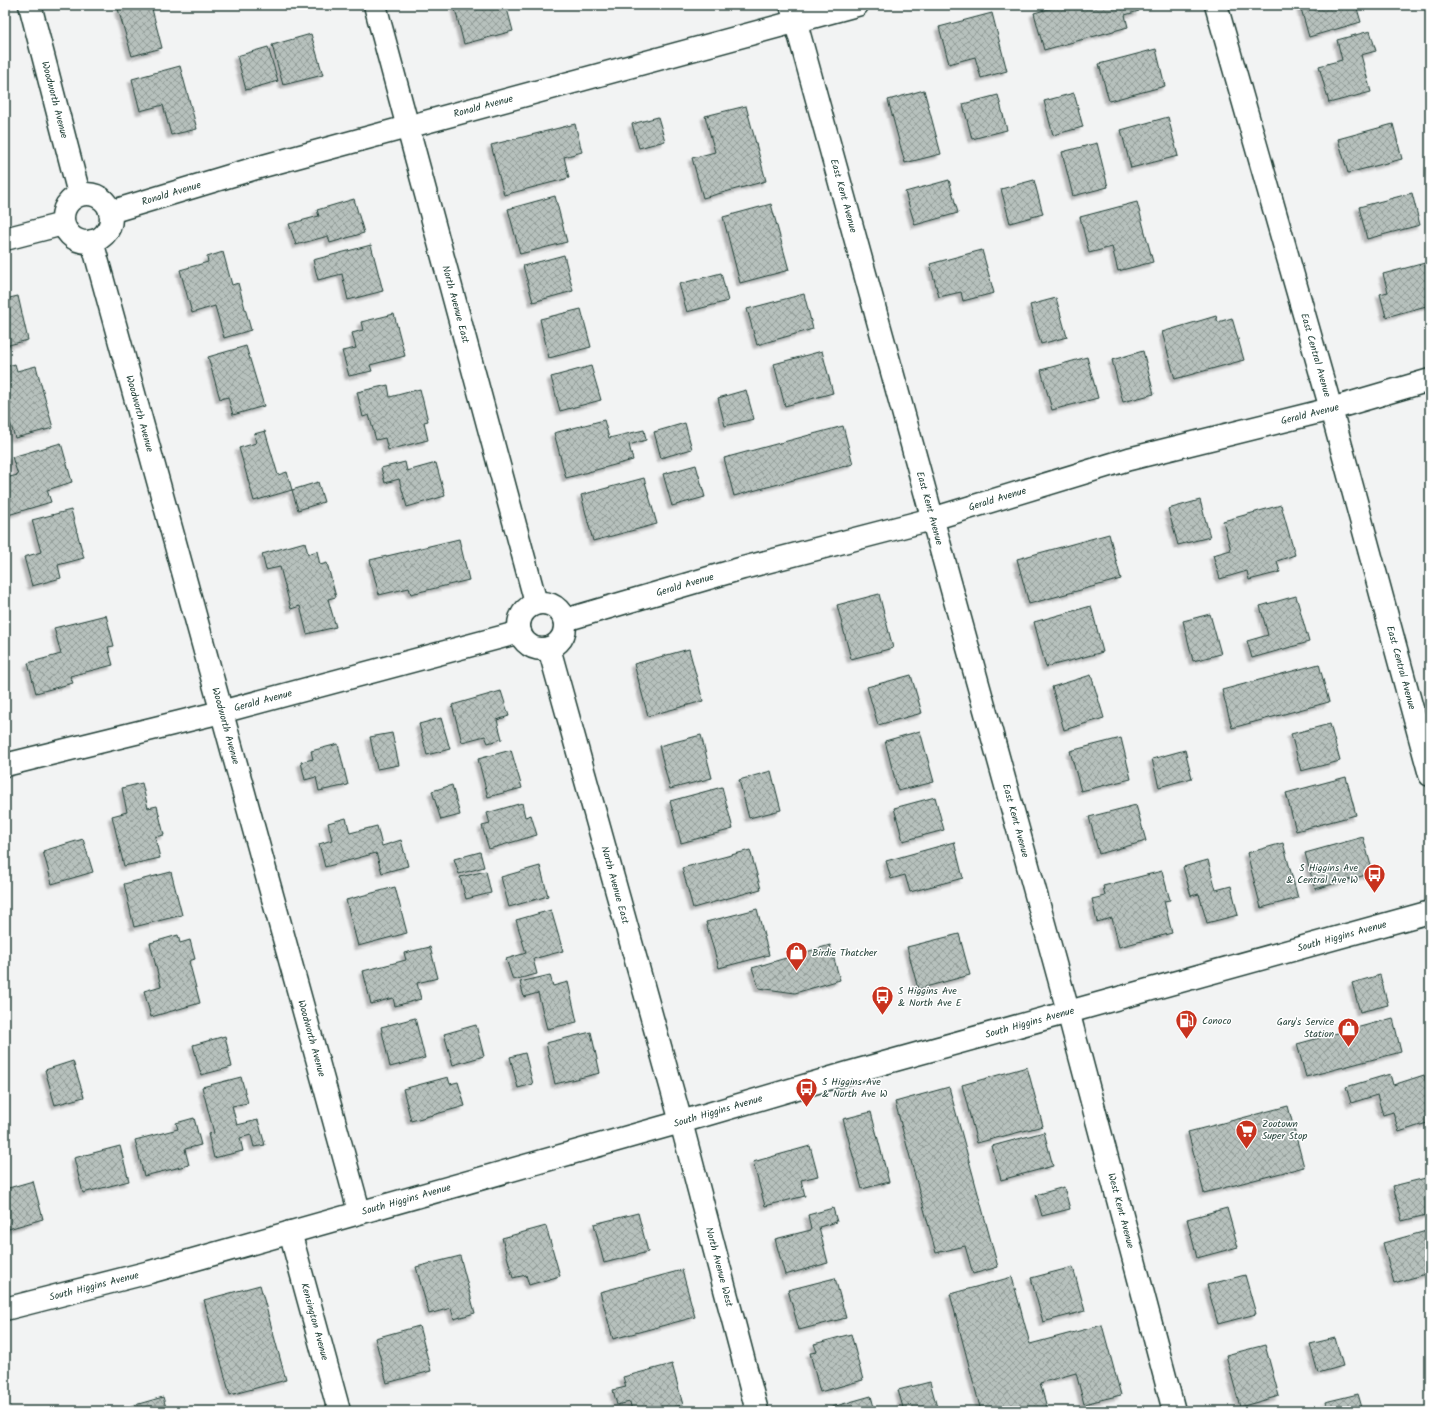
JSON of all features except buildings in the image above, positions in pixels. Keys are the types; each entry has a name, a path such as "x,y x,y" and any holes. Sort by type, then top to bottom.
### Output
{"street":[{"name":"Woodworth Avenue","path":"30,5 79,194"},
{"name":"North Avenue East","path":"374,5 536,603"},
{"name":"Ronald Avenue","path":"110,212 256,168 408,128 794,13 857,5"},
{"name":"East Central Avenue","path":"1216,5 1331,409 1430,775"},
{"name":"East Kent Avenue","path":"794,13 1068,1011"},
{"path":"92,193 100,196 110,212 110,224 107,231 102,237 92,241 79,241 73,238 66,232 63,224 62,216 64,207 69,201 79,194 92,193"},
{"path":"5,239 63,224"},
{"name":"Woodworth Avenue","path":"92,241 359,1212"},
{"name":"Gerald Avenue","path":"565,620 742,568 932,519 1129,459 1331,409 1430,380"},
{"path":"547,602 553,605 560,610 565,620 564,633 560,640 549,648 538,649 531,646 525,642 520,632 519,621 522,614 526,608 536,603 547,602"},
{"name":"Gerald Avenue","path":"5,765 221,712 520,632"},
{"name":"North Avenue East","path":"549,648 681,1122"},
{"name":"South Higgins Avenue","path":"5,1309 150,1272 1068,1011 1430,912"},
{"name":"West Kent Avenue","path":"1068,1011 1174,1411"},
{"name":"North Avenue West","path":"681,1122 757,1411"},
{"name":"Kensington Avenue","path":"290,1232 339,1411"}],"place":[{"name":"S Higgins Ave & Central Ave W","path":"1374,894"},
{"name":"Birdie Thatcher","path":"796,972"},
{"name":"S Higgins Ave & North Ave E","path":"883,1016"},
{"name":"Conoco","path":"1187,1040"},
{"name":"Gary's Service Station","path":"1349,1048"},
{"name":"S Higgins Ave & North Ave W","path":"806,1108"},
{"name":"Zootown Super Stop","path":"1246,1150"}]}
